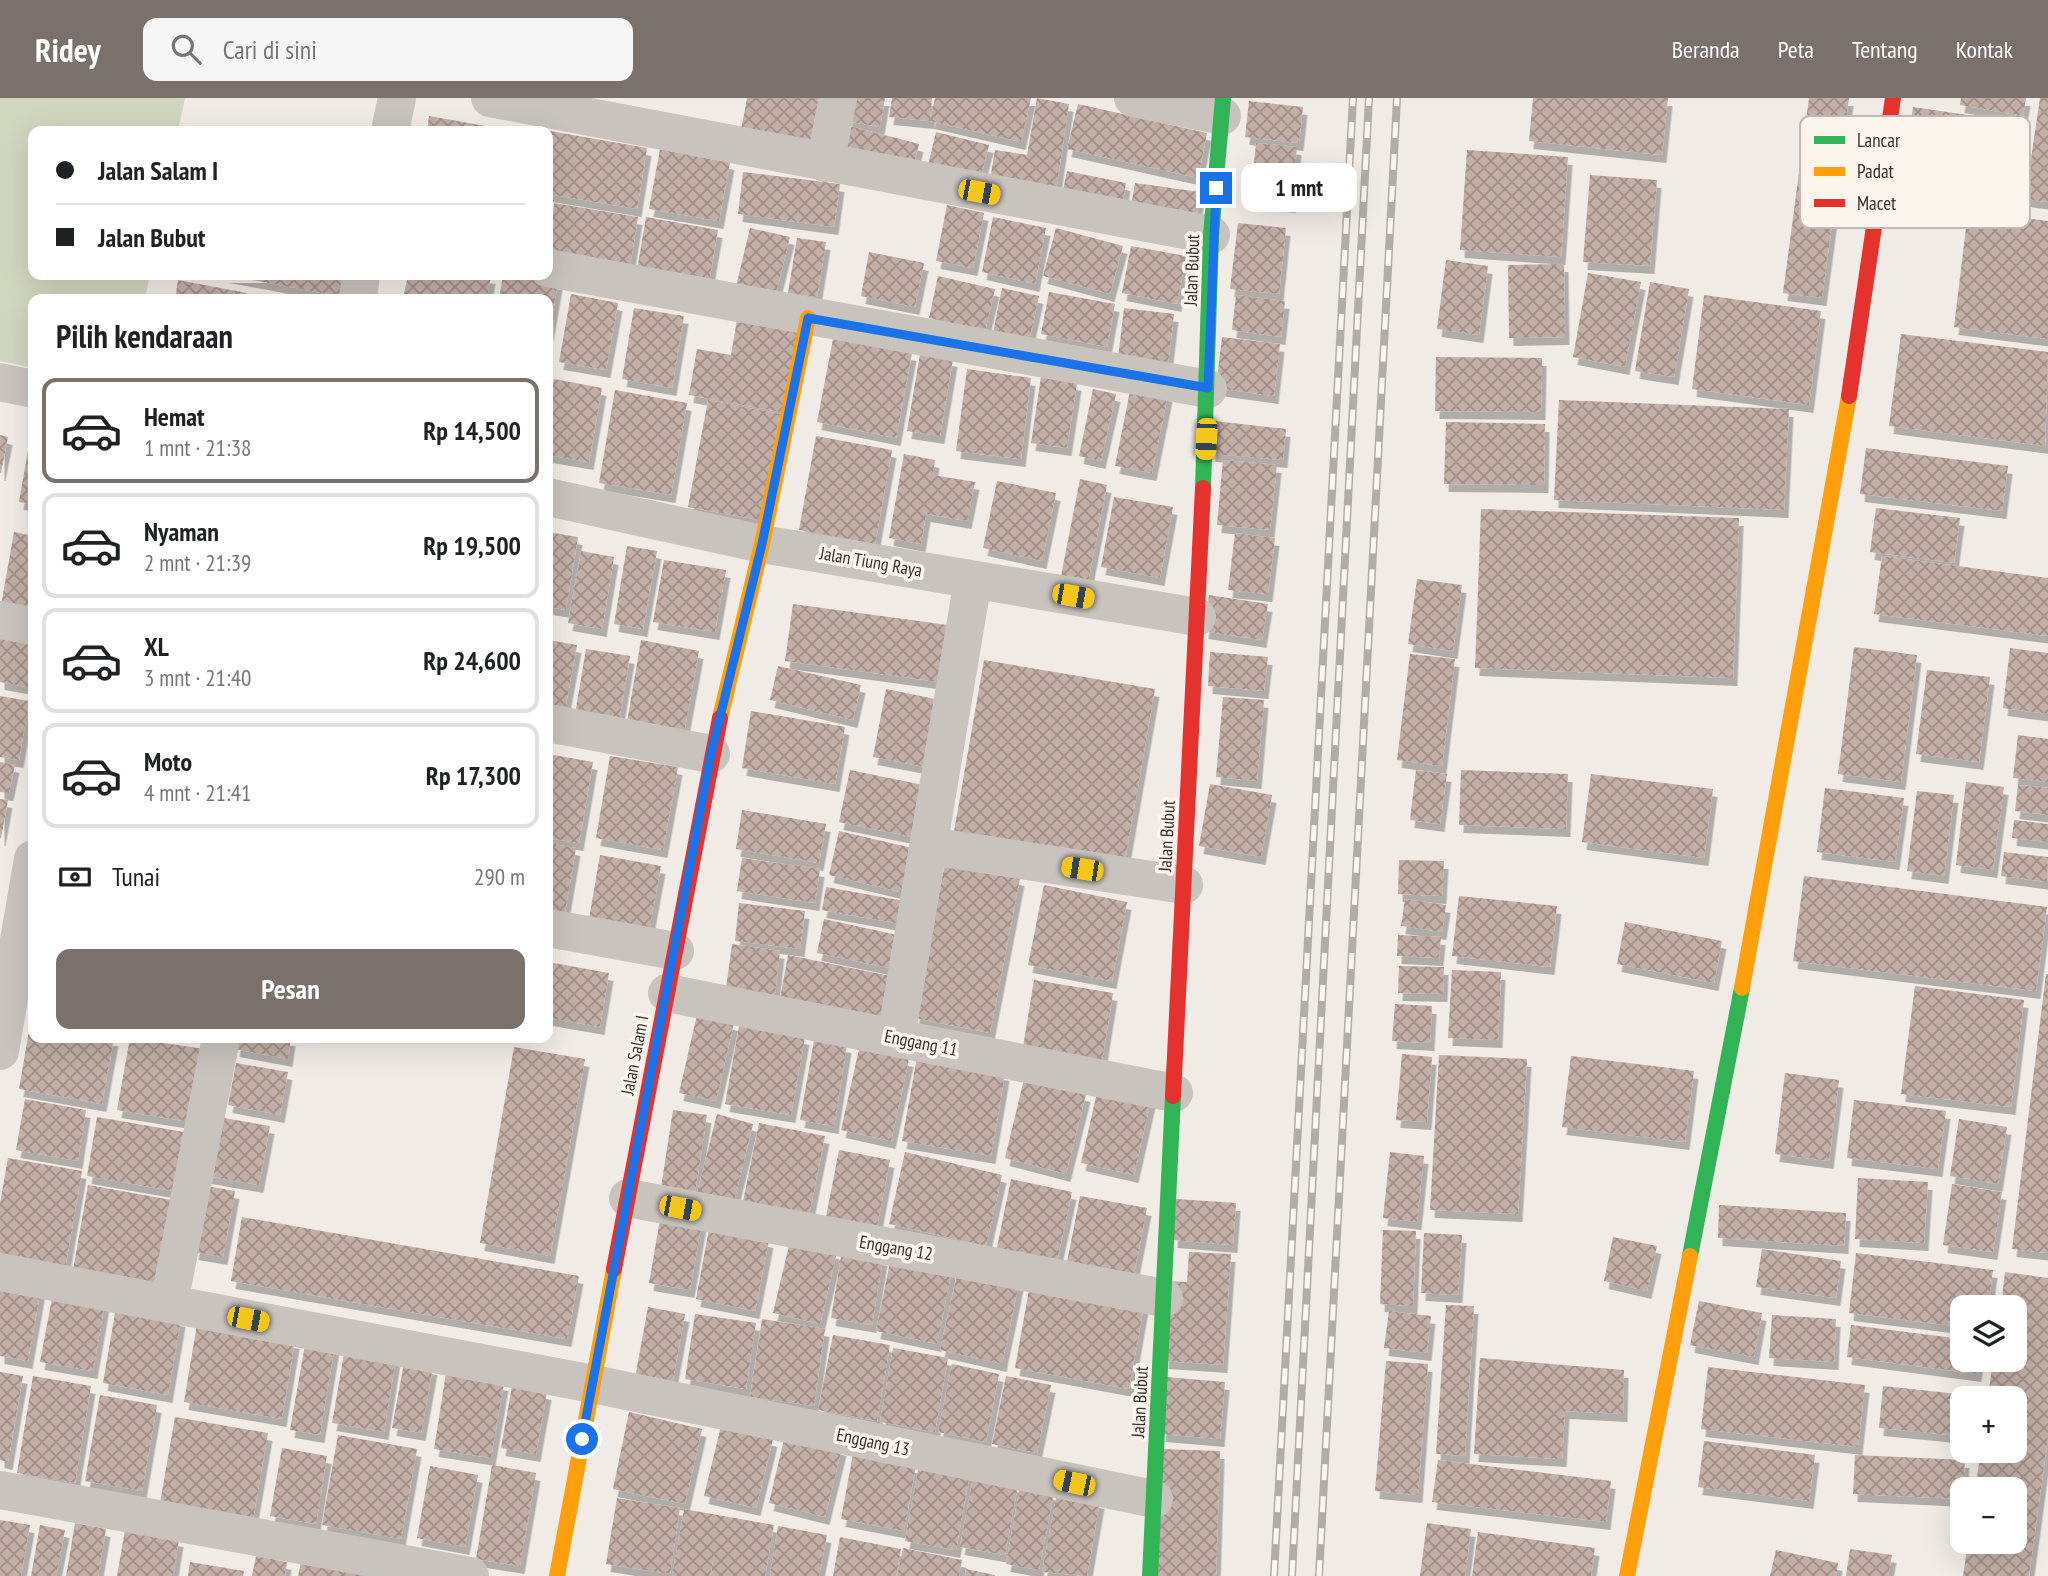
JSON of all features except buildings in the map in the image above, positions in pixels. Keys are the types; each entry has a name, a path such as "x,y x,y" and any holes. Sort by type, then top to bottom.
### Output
{"street":[{"path":"391,126 397,98"},
{"path":"490,98 1212,236"},
{"path":"825,163 838,98"},
{"path":"1133,98 1222,107"},
{"path":"1891,116 1893,98"},
{"name":"Jalan Bubut","path":"1150,1576 1208,388 1212,236 1222,107"},
{"path":"1627,1576 1761,895 1827,527 1876,228"},
{"path":"553,269 808,318 1208,388"},
{"name":"Jalan Salam I","path":"557,1576 711,754 762,544 808,318"},
{"path":"0,382 28,388"},
{"name":"Jalan Tiung Raya","path":"553,497 762,544 1197,617"},
{"path":"896,1038 973,580"},
{"path":"0,620 28,625"},
{"path":"553,724 711,754"},
{"path":"930,846 1184,885"},
{"path":"0,1051 28,888"},
{"path":"553,929 675,951"},
{"name":"Enggang 11","path":"667,993 1174,1093"},
{"path":"169,1303 220,1043"},
{"name":"Enggang 12","path":"628,1198 1164,1298"},
{"name":"Enggang 13","path":"0,1272 593,1384 1154,1499"},
{"path":"0,1490 470,1576"}],"green space":[{"path":"0,98 185,98 179,126 28,126 28,280 149,280 146,294 28,294 28,367 0,361"}],"railway":[{"path":"1274,1576 1353,98"},
{"path":"1292,1576 1369,98"},
{"path":"1319,1576 1397,98"}],"traffic: fast":[{"path":"1203,488 1211,235 1223,98"},
{"path":"1690,1256 1742,988"},
{"path":"1150,1576 1173,1096"}],"traffic: slow":[{"path":"720,718 762,544 808,318"},
{"path":"1742,988 1849,396"},
{"path":"1627,1576 1690,1256"},
{"path":"557,1576 614,1269"}],"traffic: jam":[{"path":"1890,116 1893,98"},
{"path":"1849,396 1874,228"},
{"path":"1173,1096 1203,488"},
{"path":"614,1269 720,718"}],"route":[{"path":"582,1439 711,754 762,544 808,318 1208,388 1216,188"}]}
